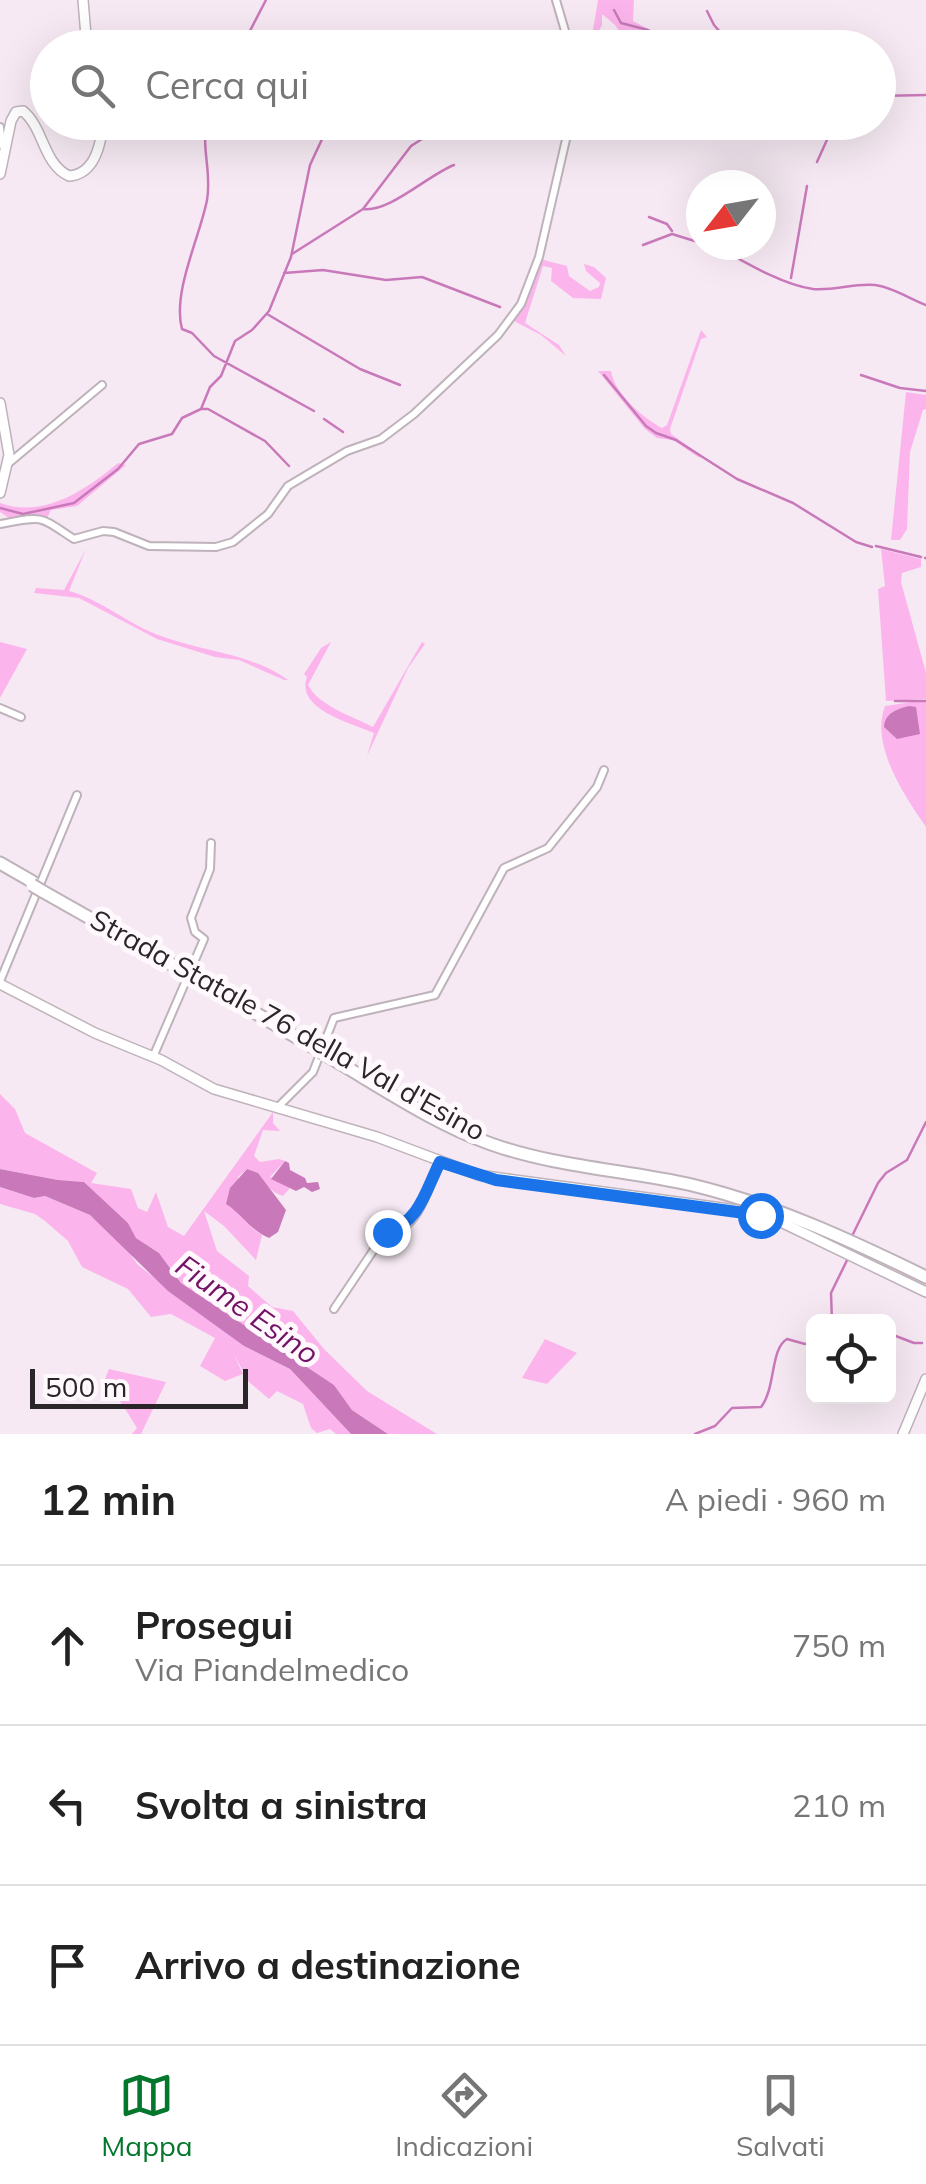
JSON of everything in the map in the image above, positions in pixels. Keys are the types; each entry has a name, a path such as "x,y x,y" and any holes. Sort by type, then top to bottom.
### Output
{"highway":[{"name":"Strada Statale 76 della Val d'Esino","path":"0,866 190,972 452,1128 489,1143 560,1162 665,1179 755,1203 838,1234 926,1275"}],"main road":[{"path":"83,0 86,30"},
{"path":"0,174 13,116 23,111 30,117"},
{"path":"42,140 57,168 63,174 76,176 95,157 99,140"},
{"path":"0,402 8,441 8,464 0,493"},
{"path":"0,983 95,1034 153,1056 214,1088 377,1138 496,1180 752,1213 783,1223 926,1292"},
{"path":"903,1434 926,1379"}],"street":[{"path":"556,0 565,30"},
{"path":"0,127 4,158"},
{"path":"0,524 39,518 53,522 74,539 103,531 149,546 222,546 258,523 288,486 347,452 381,439 498,335 520,304 539,257 566,140"},
{"path":"8,464 102,385"},
{"path":"0,708 21,717"},
{"path":"278,1107 313,1072 334,1018 435,995 504,868 548,848 597,787 604,770"},
{"path":"0,983 77,795"},
{"path":"153,1056 204,939 195,932 190,918 210,869 211,842"},
{"path":"334,1308 387,1232 406,1226 414,1217 440,1162"}],"shaded area":[{"path":"598,0 634,0 633,21 650,30 618,30 602,14 599,30 593,30"},
{"path":"540,259 567,266 569,276 590,291 600,283 584,264 606,278 601,299 573,298 551,281 552,268 543,266 525,323 559,345 566,356 541,335 512,320"},
{"path":"701,330 707,337 701,339 670,429 671,434 705,458 645,429 598,371 611,371 631,404 662,428 667,425"},
{"path":"906,392 926,395 926,409 910,452 907,529 900,540 891,540"},
{"path":"118,463 126,465 77,506 51,510 47,518 12,520 0,512 0,503 32,507 63,499"},
{"path":"86,549 69,591 149,631 242,658 288,680 239,660 215,657 157,639 79,598 34,593 36,588 64,590"},
{"path":"881,549 921,559 921,567 902,573 901,582 926,673 926,699 886,701 878,589 885,586"},
{"path":"0,642 27,649 0,698"},
{"path":"331,642 308,685 328,705 373,727 422,642 425,644 408,668 367,756 374,733 327,713 309,698 305,688 304,674 321,648"},
{"path":"924,700 926,827 892,769 882,737 885,706"},
{"path":"916,707 920,734 897,739 884,727 885,722 892,712"},
{"path":"0,1094 15,1109 25,1133 97,1173 91,1183 131,1189 138,1208 147,1212 156,1192 168,1227 184,1236 273,1112 273,1123 280,1131 263,1130 254,1156 260,1162 285,1161 270,1177 290,1188 283,1196 278,1194 247,1169 238,1177 245,1217 262,1235 256,1260 204,1211 217,1251 249,1276 248,1286 272,1307 293,1311 324,1349 367,1391 437,1434 388,1434 352,1410 334,1385 181,1283 159,1253 136,1238 128,1223 84,1182 0,1169"},
{"path":"285,1161 307,1183 318,1182 320,1189 312,1192 304,1187 296,1191 271,1179"},
{"path":"0,1169 84,1182 128,1223 136,1238 159,1253 181,1283 334,1385 352,1410 388,1434 351,1434 290,1369 244,1346 168,1291 90,1215 45,1196 34,1198 0,1187"},
{"path":"247,1169 258,1173 286,1210 278,1232 269,1238 226,1204 230,1188"},
{"path":"0,1187 34,1198 45,1196 90,1215 123,1244 138,1265 244,1346 290,1369 351,1434 336,1434 330,1429 317,1433 311,1428 303,1404 277,1391 269,1399 249,1382 233,1353 243,1374 225,1381 200,1366 215,1338 171,1314 151,1317 128,1289 82,1267 68,1241 45,1221 35,1214 0,1204"},
{"path":"545,1339 577,1353 547,1384 522,1378"},
{"path":"109,1369 166,1382 141,1434 132,1434 137,1428 104,1382"}],"waterway":[{"path":"250,30 266,0"},
{"path":"614,10 621,23 648,30"},
{"path":"707,11 718,30"},
{"path":"896,96 926,95"},
{"path":"205,140 207,200 184,282 182,329 192,333 214,356 314,411"},
{"path":"0,508 23,514 74,503 118,469 139,444 172,434 182,418 201,409 210,387 221,376 235,341 269,311 291,257 310,165 322,140"},
{"path":"292,254 363,209 411,146 420,140"},
{"path":"817,162 827,140"},
{"path":"363,209 385,205 454,165"},
{"path":"791,278 807,186"},
{"path":"649,217 667,224 672,231"},
{"path":"643,245 672,234 686,238"},
{"path":"742,260 801,287 875,285 926,305"},
{"path":"284,273 323,270 386,280 422,277 500,307"},
{"path":"267,314 360,369 400,385"},
{"path":"604,375 656,433 676,440 737,479 793,503 856,542 872,547"},
{"path":"861,375 900,388 926,391"},
{"path":"201,409 208,409 265,441 289,466"},
{"path":"324,419 343,432"},
{"path":"876,546 921,557"},
{"path":"895,701 926,701"},
{"path":"853,1234 878,1183 907,1160 926,1122"},
{"path":"832,1314 831,1293 853,1248"},
{"path":"896,1336 922,1343"},
{"path":"695,1434 715,1426 732,1408 761,1407 782,1344 787,1339 806,1344"}],"route":[{"path":"387,1232 406,1226 414,1217 440,1162 496,1180 760,1215"}],"water label":[{"name":"Fiume Esino","path":"247,1310"}]}
